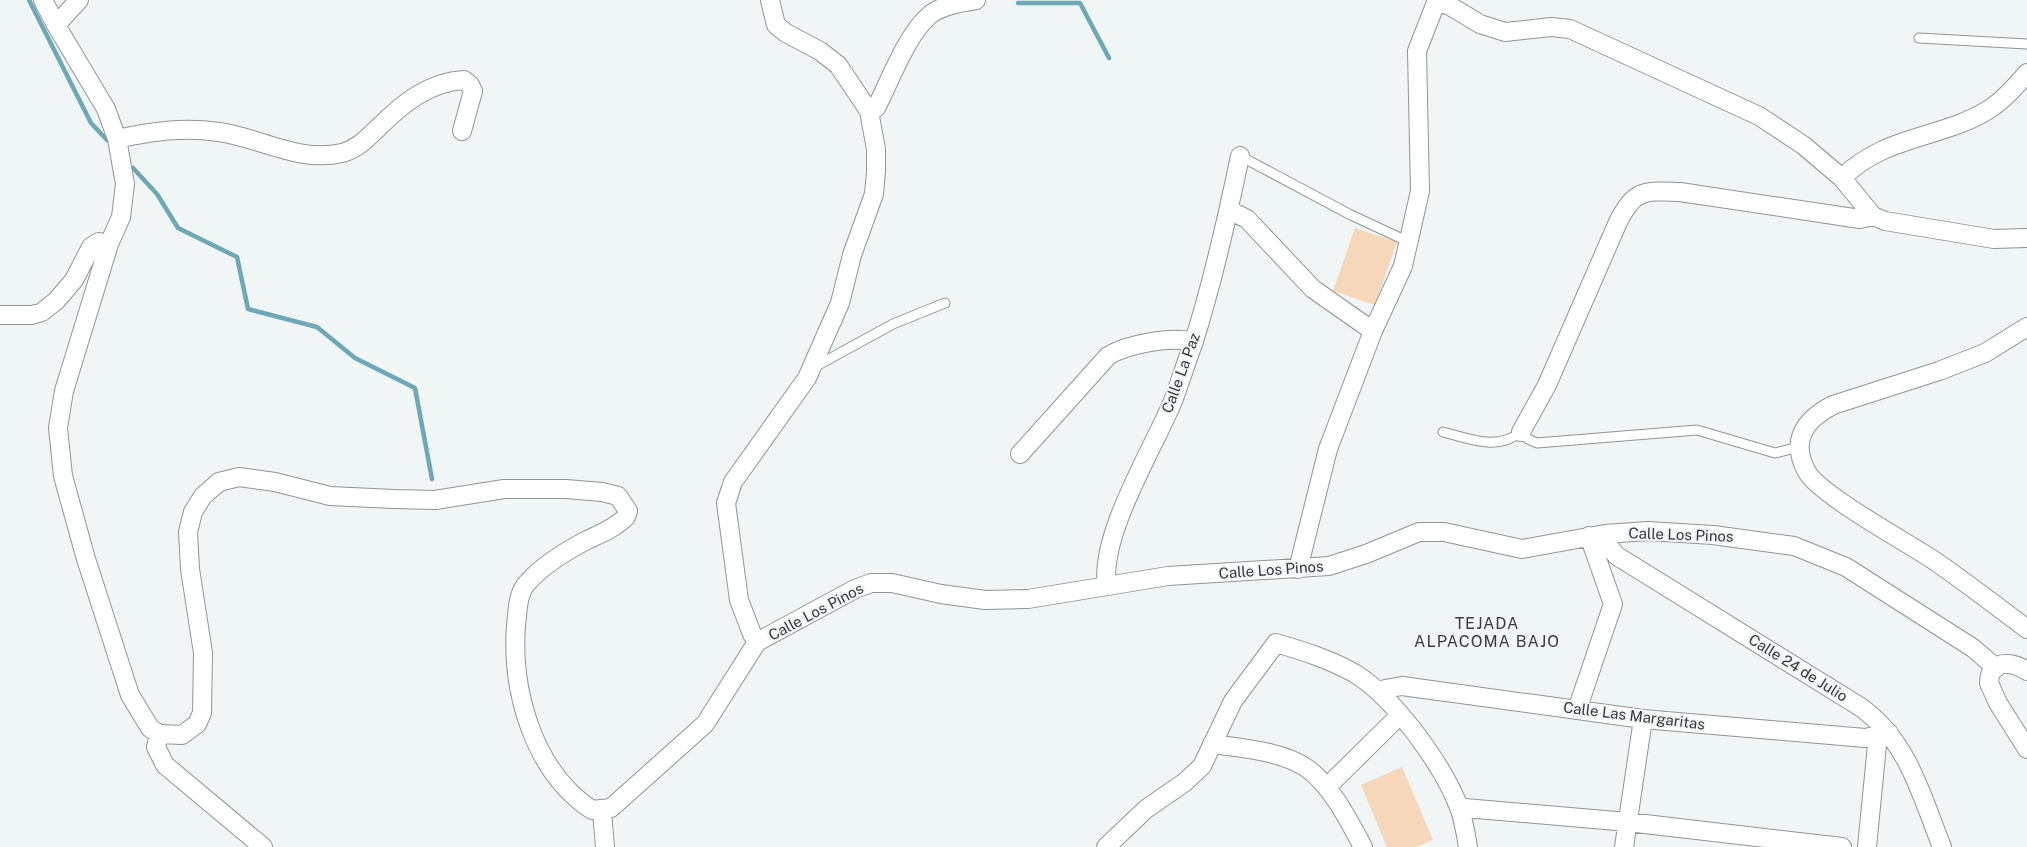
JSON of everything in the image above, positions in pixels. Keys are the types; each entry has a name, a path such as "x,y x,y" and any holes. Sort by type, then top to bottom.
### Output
{"street":[{"path":"43,0 106,109 117,139 125,184 121,217 109,244 64,391 58,428 63,476 86,559 130,695 150,728 158,734 182,735 197,724 202,713 203,653 190,569 188,532 193,512 203,496 219,482 239,477 275,482 330,496 394,500 435,500 504,489 602,492 618,496 628,511 626,517 572,548 541,569 526,584 518,601 515,637 519,690 532,730 545,761 556,779 584,805 592,810 602,811 611,808 705,724 758,642 752,634 739,600 726,503 733,482 807,378 840,302 852,255 874,194 876,149 869,111 838,65 820,51 786,33 776,25 770,0"},
{"path":"56,25 79,0"},
{"path":"869,111 876,108 913,36 932,14 957,3 976,0"},
{"path":"1298,568 1328,449 1373,331 1403,266 1409,242 1420,191 1417,51 1437,1 1450,6 1480,24 1505,32 1551,27 1570,29 1758,116 1803,145 1824,165 1842,178 1873,216 1885,221 1994,239 2027,238"},
{"path":"1842,178 1866,158 1989,110 2016,86 2027,73"},
{"path":"117,139 180,128 221,132 304,155 342,153 355,148 408,100 433,87 464,80 470,85 473,92 462,131"},
{"name":"Calle La Paz","path":"1107,585 1107,566 1113,539 1136,476 1172,402 1193,342 1221,247 1240,156"},
{"path":"1521,432 1547,385 1618,222 1627,204 1633,198 1656,191 1680,192 1860,219 1873,216"},
{"path":"1229,210 1246,219 1313,289 1373,331"},
{"path":"0,315 32,315 42,312 56,301 74,280 91,247 99,242 109,244"},
{"path":"2027,327 1985,353 1833,405 1820,412 1808,422 1802,433 1799,447 1807,474 1826,492 1933,560 2027,628"},
{"path":"1020,454 1108,356 1120,350 1145,344 1173,340 1193,342"},
{"name":"Calle Los Pinos","path":"758,642 855,588 871,583 892,583 941,594 985,600 1028,599 1168,576 1329,566 1366,554 1419,532 1444,532 1522,549 1597,535 1648,531 1762,540 1794,546 1816,553 1846,567 1884,590 1973,648 1996,668"},
{"path":"1577,710 1613,604 1597,535"},
{"name":"Calle 24 de Julio","path":"1597,535 1617,556 1880,721 1884,734 1910,764 1942,847"},
{"path":"1106,847 1146,809 1185,782 1202,766 1232,701 1276,643 1319,656 1354,673 1381,692 1423,744 1460,810 1468,847"},
{"path":"2027,671 2018,664 2007,663 1996,668 1989,678 1990,688 2027,749"},
{"name":"Calle Las Margaritas","path":"1381,692 1385,689 1402,686 1643,719 1864,738 1884,734"},
{"path":"1327,787 1400,715"},
{"path":"1624,847 1643,719"},
{"path":"158,734 156,747 165,766 263,847"},
{"path":"1867,847 1884,734"},
{"path":"1212,744 1255,750 1280,757 1307,768 1327,787 1363,847"},
{"path":"1460,810 1465,808 1628,822 1751,841 1842,847"},
{"path":"602,811 605,847"}],"lane":[{"path":"1919,38 2027,44"},
{"path":"1240,156 1349,214 1409,242"},
{"path":"813,364 820,364 893,324 945,303"},
{"path":"1443,432 1477,441 1503,443 1521,432 1528,439 1538,443 1697,430 1775,453 1799,447"}],"shaded area":[{"path":"1355,228 1397,242 1375,305 1333,291"},
{"path":"1402,767 1433,840 1416,847 1387,847 1361,785"}],"waterway":[{"path":"29,0 91,123 107,140"},
{"path":"1018,3 1080,3 1109,58"},
{"path":"133,168 157,194 178,228 237,257 248,309 317,327 355,358 415,388 432,479"}],"district":[{"name":"TEJADA ALPACOMA BAJO","path":"1487,632"}]}
